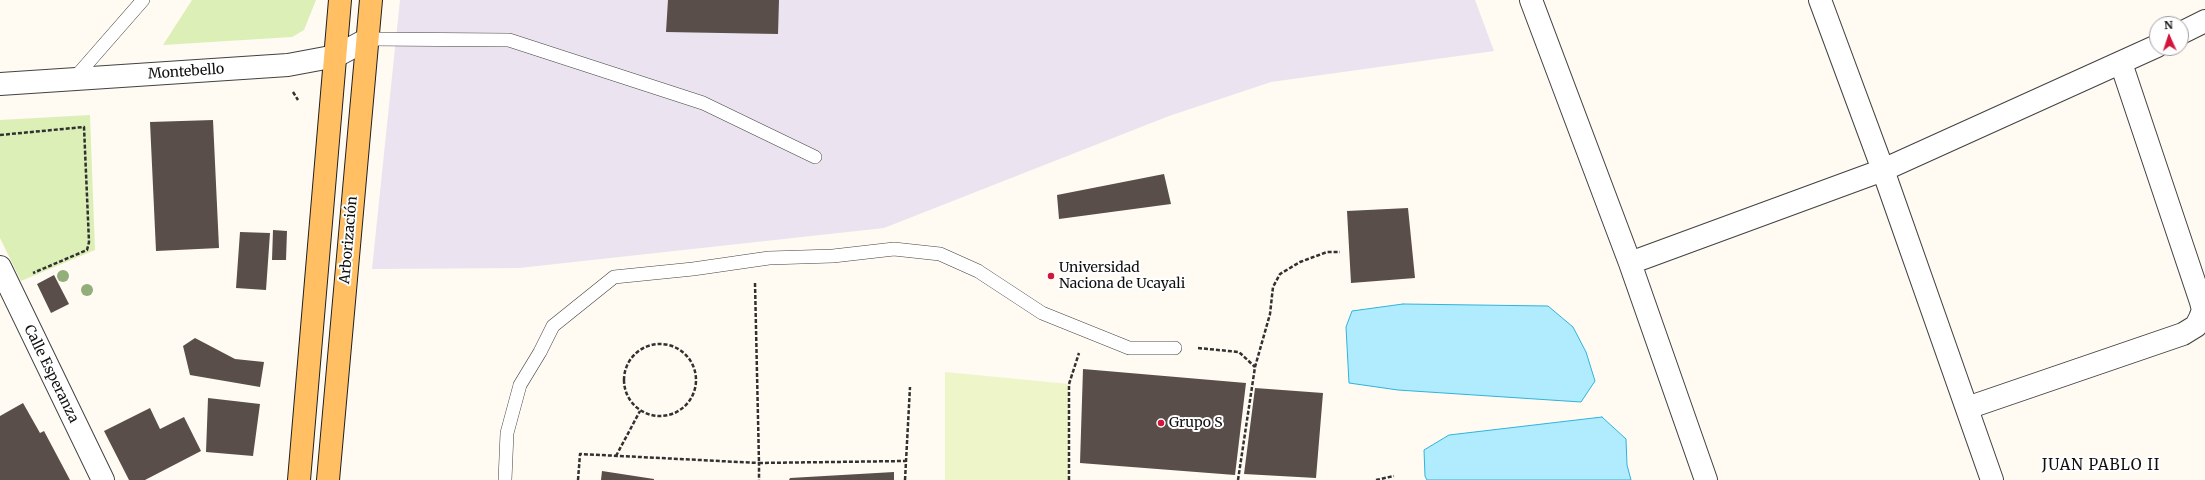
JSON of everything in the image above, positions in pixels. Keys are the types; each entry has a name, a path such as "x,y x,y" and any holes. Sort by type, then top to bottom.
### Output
{"main road":[{"name":"Arborización","path":"299,480 340,0"},
{"name":"Arborización","path":"328,480 371,0"}],"street":[{"path":"1531,0 1630,263 1706,480"},
{"path":"1820,0 1883,170 1992,480"},
{"path":"2189,29 2205,21"},
{"name":"Montebello","path":"0,84 288,65 336,56 368,39"},
{"path":"1630,263 1883,170 2149,50"},
{"path":"1967,408 2183,334 2196,326 2200,318 2203,310 2201,302 2121,62"},
{"name":"Calle Esperanza","path":"0,267 103,480"}],"lane":[{"path":"73,80 143,0"},
{"path":"368,39 509,40 703,103 815,157"},
{"path":"506,480 507,433 520,385 540,352 553,326 614,277 754,260 832,256 894,249 940,254 978,271 1042,313 1129,348 1175,348"}],"path":[{"path":"0,135 84,127 89,242 87,250 29,274"},
{"path":"1238,480 1255,368 1270,314 1272,287 1280,274 1300,262 1326,252 1340,252"},
{"path":"754,260 759,480"},
{"path":"1069,480 1069,384 1076,356 1093,333"},
{"path":"649,345 672,346 683,352 691,361 695,373 696,385 693,396 686,406 675,414 664,417 652,416 640,411 631,404 625,393 623,382 624,370 630,359 638,351 649,345"},
{"path":"1175,348 1211,348 1239,352 1255,368"},
{"path":"905,480 910,387"},
{"path":"616,456 640,411"},
{"path":"578,480 580,454 758,463 906,461"},
{"path":"1376,480 1394,476"}],"shaded area":[{"path":"400,0 1475,0 1494,51 1271,82 1169,116 884,228 519,268 372,269"}],"green space":[{"path":"192,0 316,0 304,30 292,37 163,45"},
{"path":"90,115 95,250 21,281 0,238 0,120"},
{"path":"945,372 1069,384 1069,480 945,480"}],"water":[{"path":"1403,304 1548,306 1573,327 1586,352 1595,381 1581,402 1398,390 1349,383 1346,327 1352,311"},
{"path":"1602,417 1626,439 1627,465 1631,480 1427,480 1425,476 1424,450 1449,435"}],"building":[{"path":"668,0 779,0 778,34 666,32"},
{"path":"213,120 219,248 156,251 150,122"},
{"path":"1164,174 1171,204 1059,219 1057,195"},
{"path":"1408,208 1415,278 1351,283 1347,211"},
{"path":"273,230 287,231 286,260 272,260"},
{"path":"240,232 270,233 266,290 236,288"},
{"path":"54,275 69,304 51,313 37,284"},
{"path":"195,338 235,359 264,362 260,387 190,375 183,346"},
{"name":"Grupo S","path":"1083,369 1246,383 1235,475 1080,463"},
{"path":"1255,388 1323,393 1316,478 1244,474"},
{"path":"208,398 260,404 253,456 206,452"},
{"path":"23,403 40,433 44,431 70,480 0,480 0,416"},
{"path":"150,408 160,429 184,417 201,451 145,480 129,480 104,431"},
{"path":"602,471 654,479 654,480 601,480"},
{"path":"894,472 894,480 789,480 790,478"}],"place":[{"name":"Universidad Naciona de Ucayali","path":"1051,276"},
{"name":"Grupo S","path":"1161,423"}],"district":[{"name":"JUAN PABLO II","path":"2101,466"}]}
